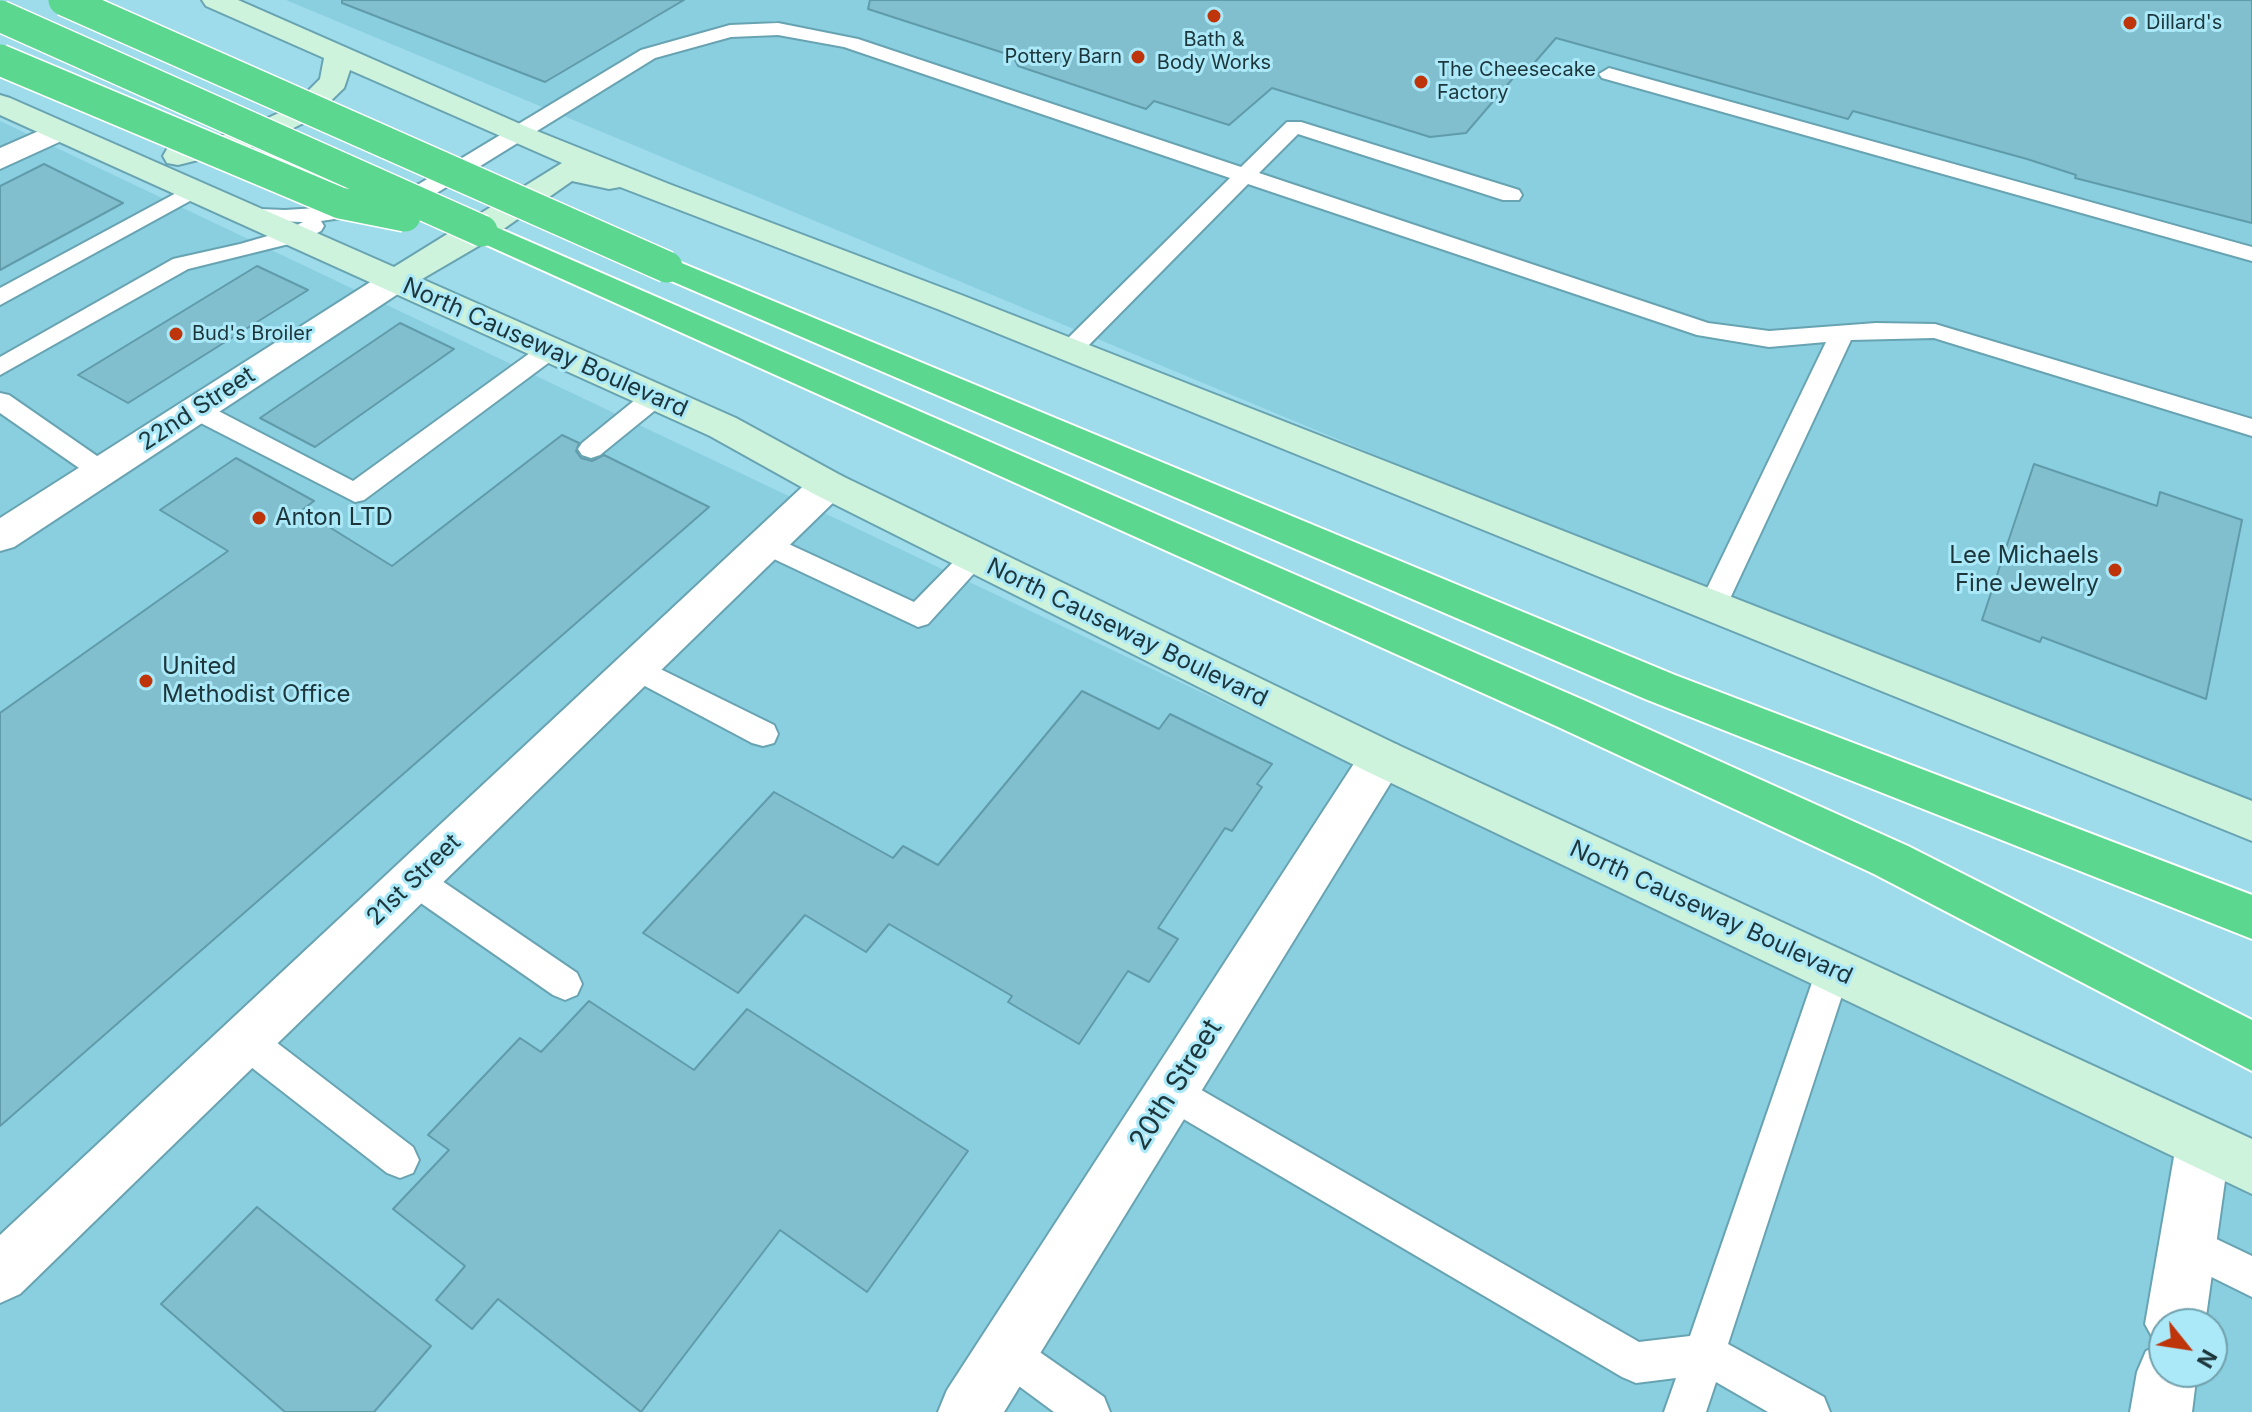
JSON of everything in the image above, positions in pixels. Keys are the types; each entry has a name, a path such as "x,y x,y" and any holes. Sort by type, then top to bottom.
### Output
{"highway":[{"path":"64,0 667,267 1660,687 2252,917"},
{"path":"149,7 438,143 667,267"},
{"path":"0,16 1558,707 1891,860 2252,1047"},
{"path":"0,60 340,203 482,231"}],"street":[{"path":"215,0 516,133 658,191 1070,350 2252,821"},
{"path":"116,158 181,156 247,139 302,113 334,82 339,53"},
{"name":"North Causeway Boulevard","path":"0,104 723,427 828,485 1382,758 2228,1156"},
{"path":"0,160 57,132"},
{"path":"395,281 470,237 567,171 658,191"},
{"name":"22nd Street","path":"6,526 101,471 395,281"},
{"name":"21st Street","path":"0,1274 828,485"},
{"name":"20th Street","path":"969,1412 1382,758"},
{"path":"2177,1308 2187,1244 2228,1156"},
{"path":"2161,1412 2165,1388"}],"lane":[{"path":"242,213 285,217 382,205 427,189 648,54 730,31 778,29 851,43 1705,330 1769,339 1843,332 1935,331 2252,428"},
{"path":"1609,74 2252,254"},
{"path":"1070,350 1294,126 1511,195"},
{"path":"0,298 191,191"},
{"path":"0,367 181,264 293,236 343,212"},
{"path":"1713,605 1843,332"},
{"path":"196,410 355,493 550,350"},
{"path":"591,449 655,397"},
{"path":"0,401 101,471"},
{"path":"767,544 918,616 974,558"},
{"path":"636,668 763,734"},
{"path":"414,880 565,984"},
{"path":"1685,1412 1833,971"},
{"path":"246,1041 400,1160"},
{"path":"1171,1092 1636,1363 1705,1354 1809,1412"},
{"path":"2187,1244 2252,1277"},
{"path":"1007,1353 1089,1412"}],"shaded area":[{"path":"286,0 2252,0 2252,821"},
{"path":"0,121 2252,1192 2252,1412 0,1412"}],"building":[{"path":"342,0 684,0 545,82 342,3"},
{"path":"870,0 2252,0 2252,223 2075,178 2076,175 2027,159 1853,111 1848,119 1556,38 1529,69 1520,70 1466,133 1430,137 1272,88 1229,125 1154,101 1146,109 1018,66 1013,56 868,9"},
{"path":"44,164 123,203 0,270 0,186"},
{"path":"257,266 308,290 128,403 78,375"},
{"path":"400,323 454,349 315,447 260,418"},
{"path":"562,435 579,443 576,451 581,458 592,461 604,455 709,507 0,1126 0,713 228,551 160,510 236,458 314,501 302,510 392,566"},
{"name":"Lee Michaels Fine Jewelry","path":"2034,464 2157,506 2160,492 2242,520 2206,699 2042,637 2040,642 1982,620"},
{"path":"1082,691 1159,729 1170,714 1272,764 1257,784 1262,787 1232,831 1225,828 1158,928 1178,939 1149,982 1128,971 1079,1044 1008,1002 1012,996 889,924 866,952 805,915 738,993 643,933 774,792 893,858 903,846 938,865"},
{"path":"589,1001 694,1070 747,1009 968,1151 867,1292 780,1230 641,1412 498,1299 472,1329 436,1300 465,1266 393,1209 449,1150 428,1135 520,1038 541,1052"},
{"path":"257,1207 431,1346 374,1412 285,1412 161,1304"}],"place":[{"name":"Bath & Body Works","path":"1214,16"},
{"name":"Dillard's","path":"2130,23"},
{"name":"Pottery Barn","path":"1138,57"},
{"name":"The Cheesecake Factory","path":"1421,82"},
{"name":"Bud's Broiler","path":"176,334"},
{"name":"Anton LTD","path":"259,518"},
{"name":"Lee Michaels Fine Jewelry","path":"2115,570"},
{"name":"United Methodist Office","path":"146,681"}]}
